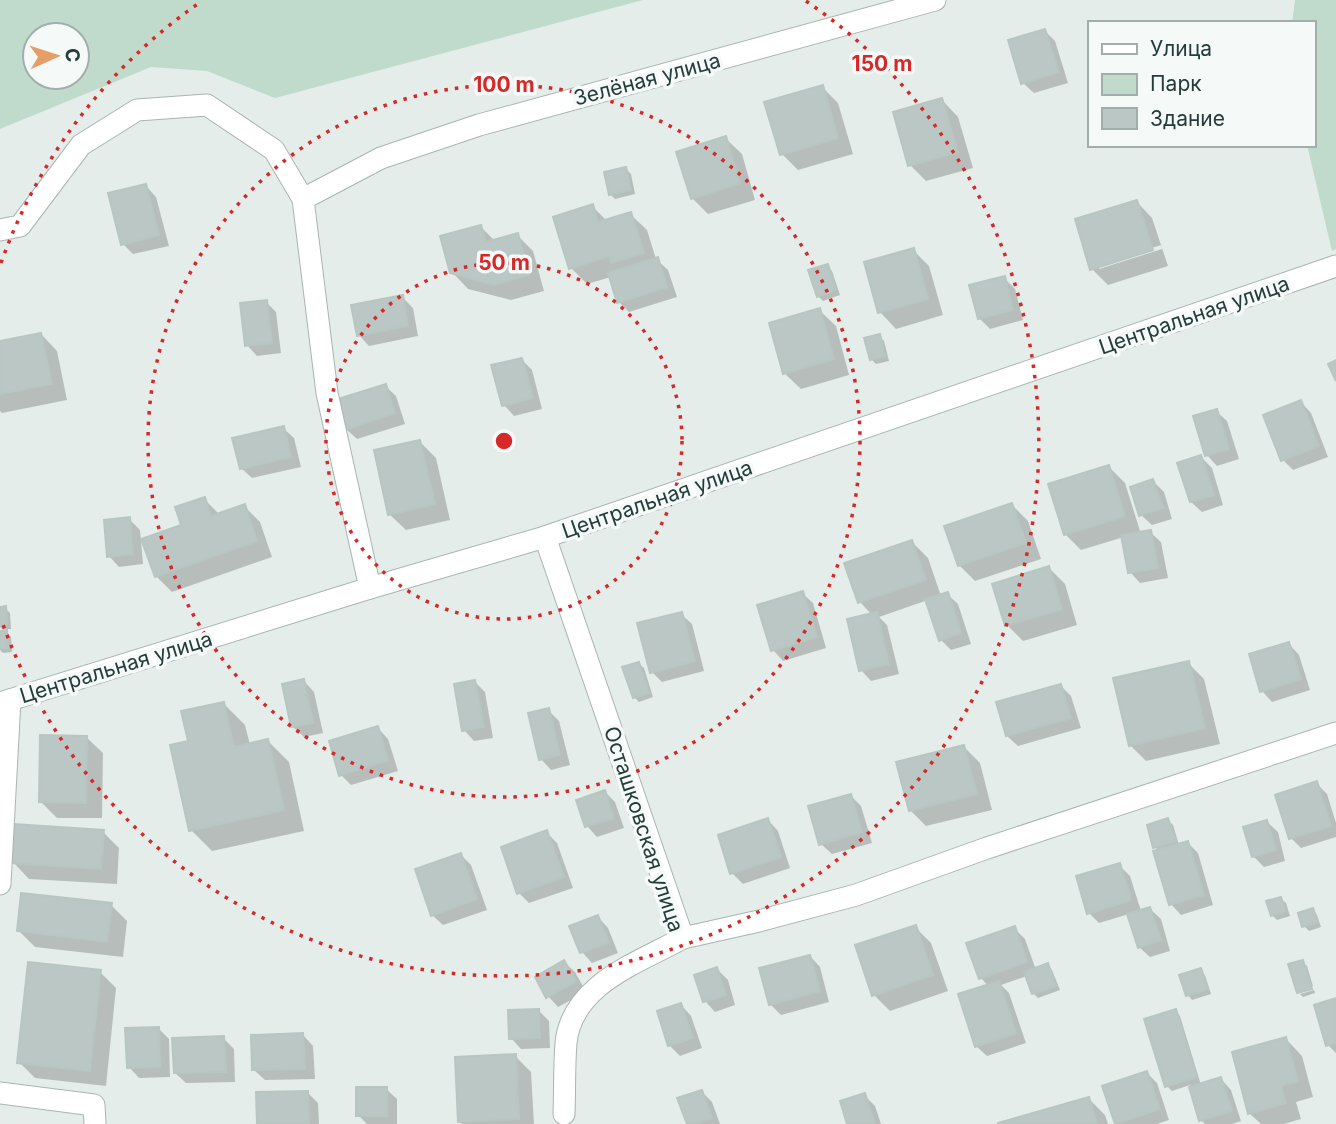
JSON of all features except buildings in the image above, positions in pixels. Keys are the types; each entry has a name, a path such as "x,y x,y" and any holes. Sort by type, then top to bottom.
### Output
{"street":[{"name":"Зелёная улица","path":"303,199 381,158 479,125 935,0"},
{"path":"0,230 20,226 81,145 137,110 207,105 274,150 303,199 327,393 370,589"},
{"name":"Центральная улица","path":"5,701 545,537 1336,266"},
{"name":"Осташковская улица","path":"545,537 682,939 599,984 577,1008 566,1040 564,1114"},
{"path":"0,884 5,701"},
{"path":"682,939 856,895 987,848 1336,733"},
{"path":"0,1093 94,1105 95,1124"}],"green space":[{"path":"0,0 643,0 275,98 207,71 151,67 0,129"},
{"path":"1295,0 1336,0 1336,249 1332,251 1307,147 1315,147 1315,21 1292,21"}]}
